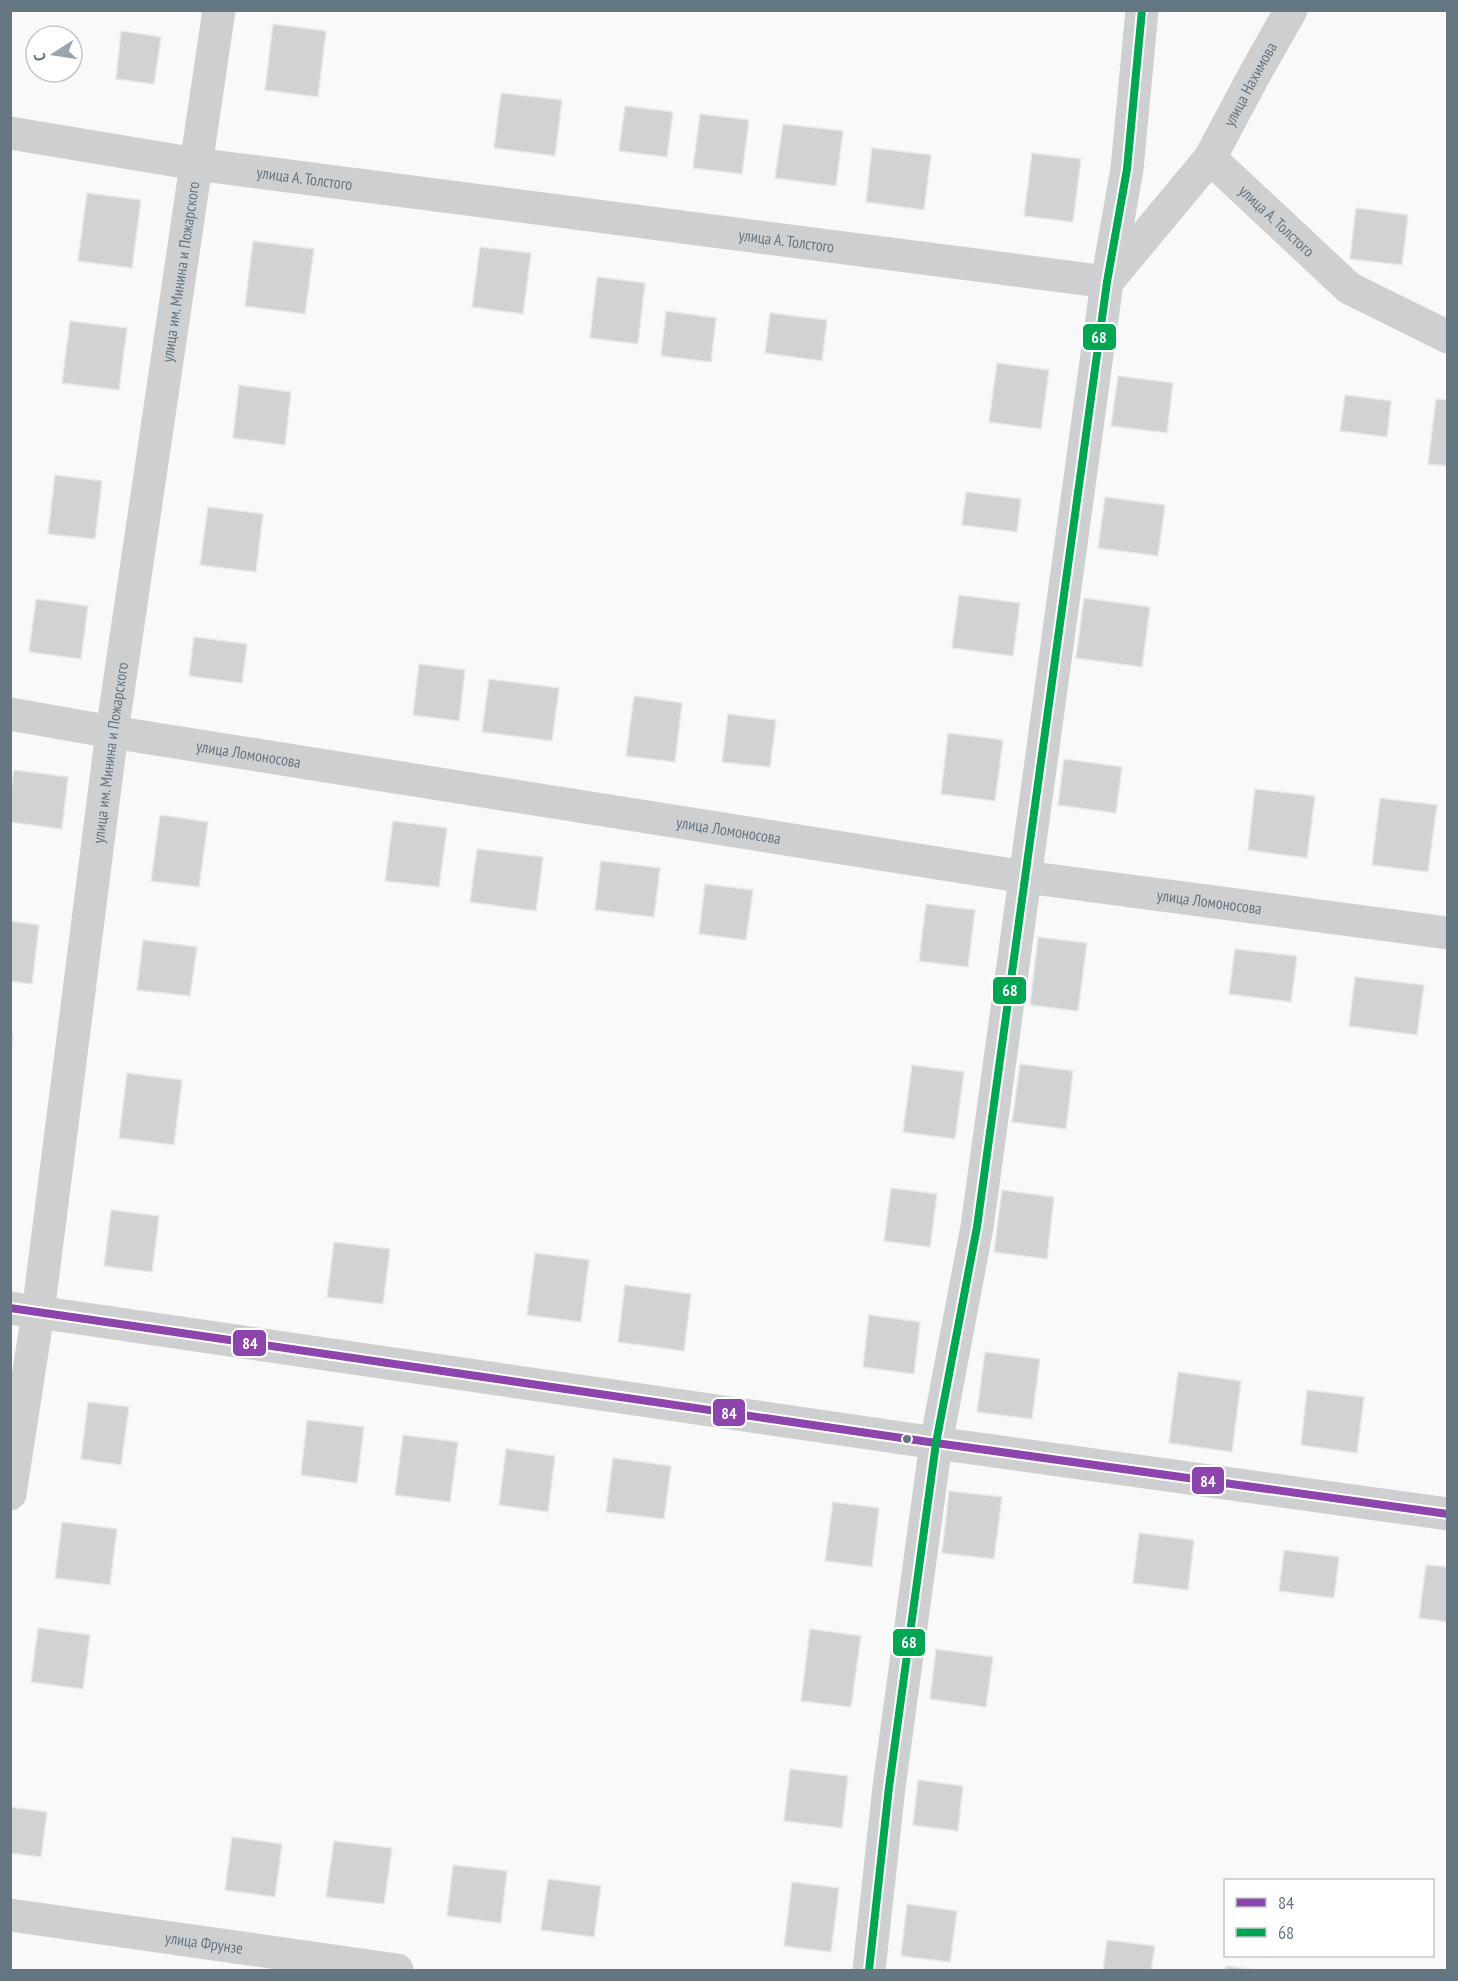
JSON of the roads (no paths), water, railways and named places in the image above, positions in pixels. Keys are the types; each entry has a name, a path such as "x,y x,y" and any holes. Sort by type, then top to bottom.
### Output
{"street":[{"name":"улица им. Минина и Пожарского","path":"10,1494 24,1310 219,10"},
{"path":"869,1971 889,1787 936,1443 977,1227 1107,282 1127,169 1142,10"},
{"name":"улица Нахимова","path":"1210,158 1291,10"},
{"name":"улица А. Толстого","path":"10,133 196,164 1107,282"},
{"name":"улица А. Толстого","path":"1210,158 1349,288 1448,337"},
{"path":"1107,282 1210,158"},
{"name":"улица Ломоносова","path":"10,714 1025,877 1448,933"},
{"path":"24,1310 936,1443 1448,1514"},
{"name":"улица Фрунзе","path":"10,1915 397,1971"}]}
